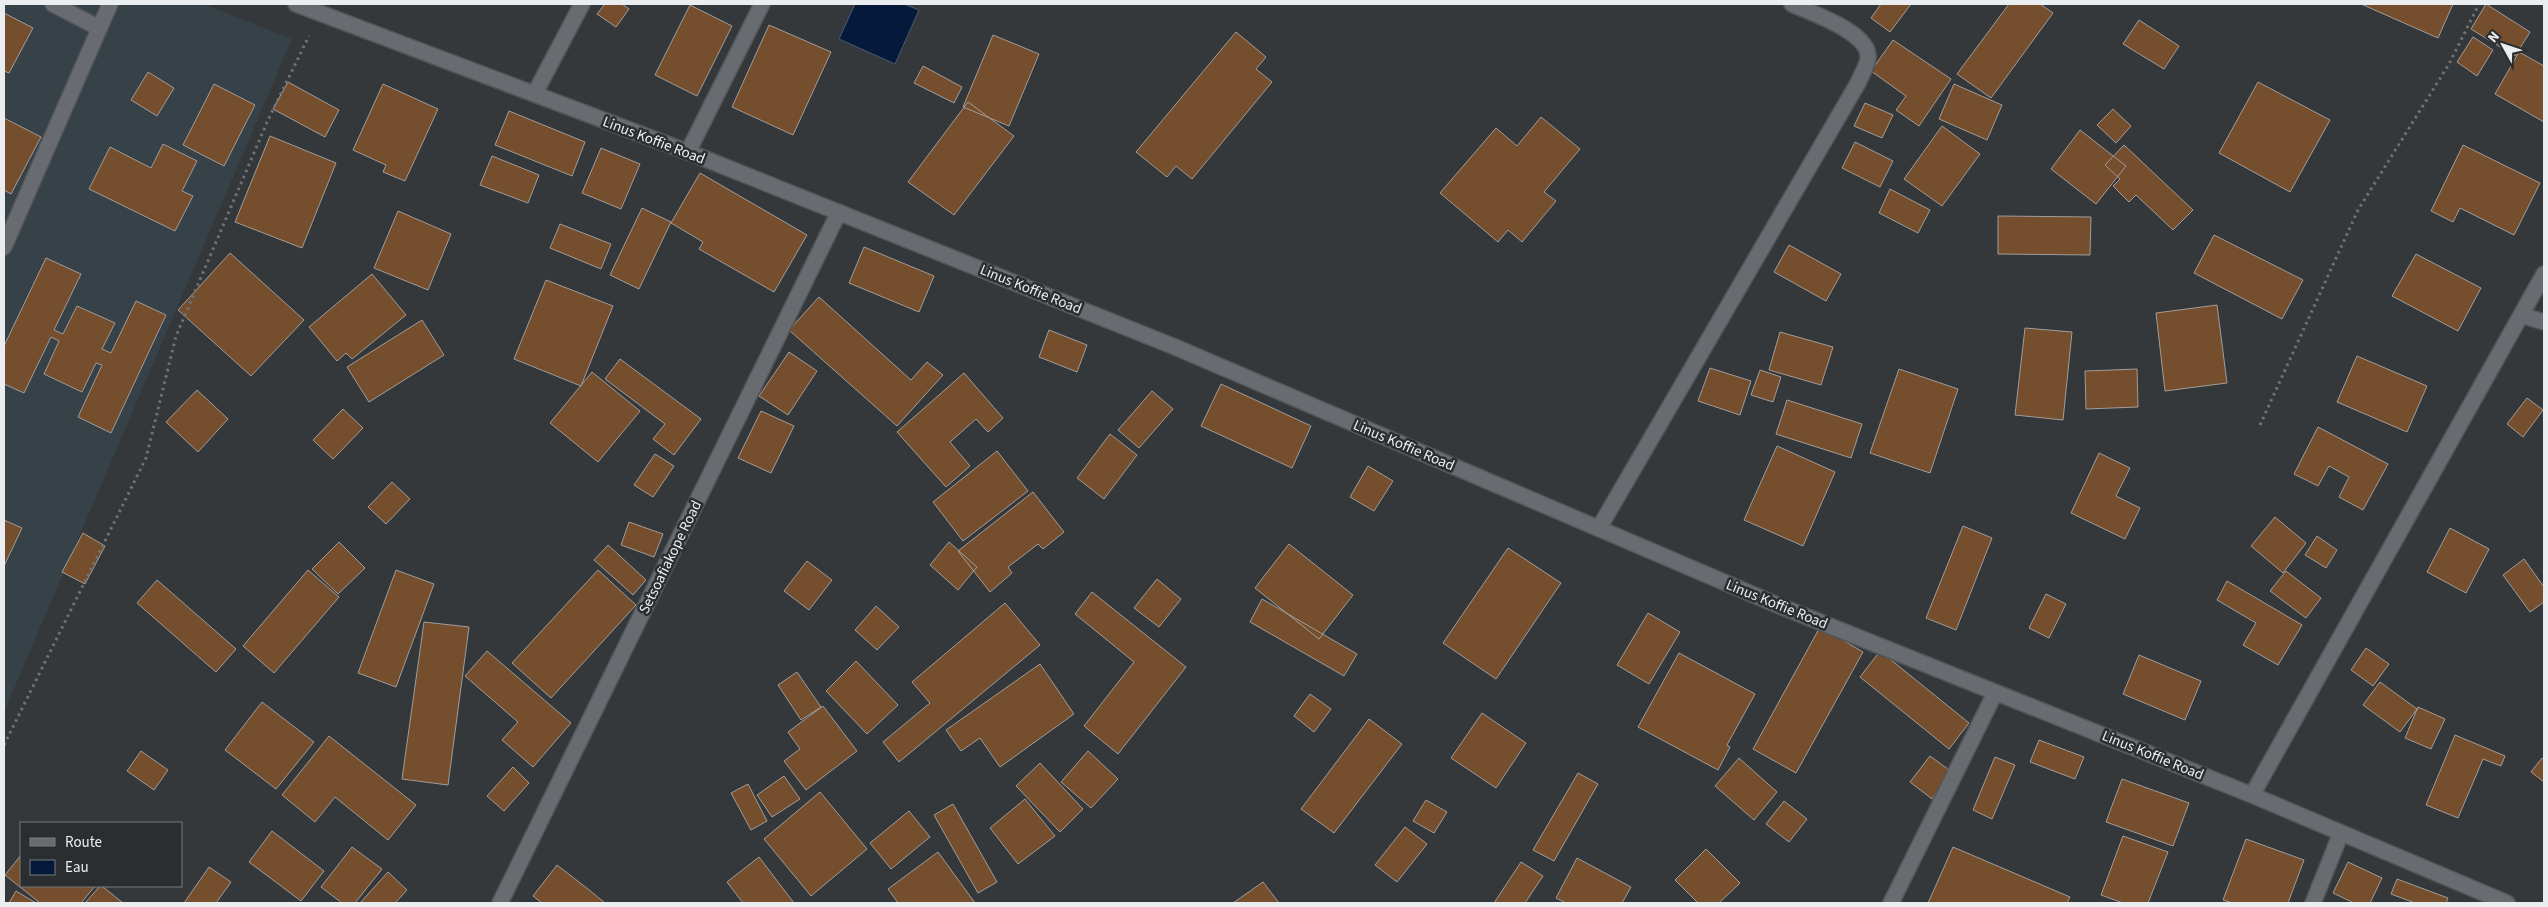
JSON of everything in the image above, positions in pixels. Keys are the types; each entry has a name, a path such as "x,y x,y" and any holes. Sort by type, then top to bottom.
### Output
{"street":[{"path":"53,4 99,28"},
{"path":"4,246 110,4"},
{"name":"Linus Koffie Road","path":"296,4 688,152 1175,347 1775,604 2252,795 2507,903"},
{"path":"535,93 582,4"},
{"path":"688,152 762,4"},
{"path":"1599,528 1869,60 1868,50 1857,36 1832,22 1792,4"},
{"name":"Setsoafiakope Road","path":"500,903 839,212"},
{"path":"2252,795 2544,274"},
{"path":"2521,315 2544,322"},
{"path":"1891,903 1995,692"},
{"path":"2313,903 2341,833"}],"path":[{"path":"2260,425 2358,210 2448,64 2479,4"},
{"path":"4,745 146,458 176,336 268,120 320,13"}],"shaded area":[{"path":"4,4 204,4 292,39 4,712"}],"water":[{"path":"855,4 904,4 919,10 895,64 839,39"}],"building":[{"path":"605,4 622,4 629,9 616,27 597,14"},
{"path":"1881,4 1911,4 1890,32 1871,18"},
{"path":"2009,4 2040,4 2053,13 1991,98 1957,74"},
{"path":"2361,4 2453,4 2438,38"},
{"path":"2486,4 2530,32 2515,56 2471,29"},
{"path":"690,5 732,26 697,96 655,75"},
{"path":"4,13 33,28 9,73 4,71"},
{"path":"2139,20 2179,46 2164,69 2123,44"},
{"path":"769,25 831,52 793,135 732,107"},
{"path":"1236,32 1266,57 1256,69 1272,82 1192,179 1176,166 1167,177 1136,152"},
{"path":"993,35 1039,54 1009,126 963,107"},
{"path":"2473,37 2493,50 2477,76 2457,62"},
{"path":"1893,40 1951,79 1919,126 1896,110 1906,96 1871,71"},
{"path":"2519,52 2544,66 2544,122 2495,94"},
{"path":"923,66 962,87 954,103 914,83"},
{"path":"148,72 174,88 157,116 131,100"},
{"path":"288,82 339,110 325,137 273,109"},
{"path":"2258,82 2330,120 2290,192 2219,153"},
{"path":"214,84 255,105 224,166 183,145"},
{"path":"383,84 438,109 405,181 383,172 386,165 353,150"},
{"path":"1954,84 2002,105 1987,140 1939,119"},
{"path":"968,102 1014,136 954,215 908,182"},
{"path":"1865,103 1893,115 1882,138 1854,126"},
{"path":"2113,109 2131,126 2116,143 2097,125"},
{"path":"509,111 585,142 572,176 495,145"},
{"path":"1541,117 1580,149 1544,192 1556,201 1522,242 1508,230 1498,242 1440,193 1496,128 1517,146"},
{"path":"4,118 41,137 11,194 4,190"},
{"path":"1942,126 1980,154 1942,206 1904,179"},
{"path":"2080,130 2126,166 2096,204 2051,169"},
{"path":"270,136 336,163 302,248 235,222"},
{"path":"1855,142 1893,161 1880,187 1842,168"},
{"path":"163,144 197,161 182,191 193,196 175,231 89,189 110,147 151,168"},
{"path":"2124,145 2193,210 2173,230 2136,195 2129,202 2113,186 2120,179 2105,165"},
{"path":"2463,145 2540,183 2514,235 2460,208 2453,222 2431,211"},
{"path":"601,148 640,164 621,209 582,193"},
{"path":"492,156 539,175 528,203 480,185"},
{"path":"700,173 807,235 774,292 699,249 703,242 671,223"},
{"path":"1890,189 1930,210 1918,233 1879,213"},
{"path":"642,208 671,222 639,289 610,275"},
{"path":"398,211 451,234 428,290 374,268"},
{"path":"1998,216 2091,217 2090,255 1998,254"},
{"path":"560,224 611,244 601,269 550,248"},
{"path":"2214,235 2303,280 2282,319 2194,273"},
{"path":"1789,245 1841,274 1826,301 1774,272"},
{"path":"864,247 934,276 919,312 849,283"},
{"path":"230,253 304,320 251,376 178,310"},
{"path":"2416,254 2481,288 2458,331 2392,296"},
{"path":"46,258 81,274 54,330 63,334 77,306 115,323 102,349 111,353 136,301 166,315 111,433 78,417 102,365 96,363 82,392 44,374 59,341 51,337 24,393 4,384 4,346"},
{"path":"372,274 406,315 352,359 346,353 337,361 309,327"},
{"path":"546,280 613,306 581,386 514,359"},
{"path":"819,297 911,380 927,362 943,375 897,426 789,330"},
{"path":"2217,305 2227,383 2165,391 2156,313"},
{"path":"422,320 444,355 369,402 347,367"},
{"path":"2025,328 2072,332 2063,420 2015,415"},
{"path":"1049,330 1087,345 1077,372 1039,357"},
{"path":"1780,332 1833,347 1821,385 1769,370"},
{"path":"789,352 817,371 788,415 759,396"},
{"path":"2357,356 2427,386 2407,432 2337,402"},
{"path":"620,359 701,419 674,455 653,439 665,424 605,379"},
{"path":"1710,368 1751,381 1740,415 1698,401"},
{"path":"1899,369 1958,389 1930,473 1870,453"},
{"path":"2137,369 2138,407 2086,409 2085,371"},
{"path":"1760,370 1781,377 1773,402 1751,395"},
{"path":"592,372 640,411 598,462 550,423"},
{"path":"964,373 1003,418 988,432 976,419 950,442 970,466 946,487 897,432"},
{"path":"1221,384 1311,426 1292,468 1201,426"},
{"path":"197,390 228,419 198,452 166,422"},
{"path":"1152,391 1173,409 1139,448 1118,430"},
{"path":"2527,398 2543,410 2523,437 2507,424"},
{"path":"1787,400 1862,424 1851,458 1776,434"},
{"path":"343,409 363,428 333,459 313,440"},
{"path":"761,411 794,426 771,473 738,458"},
{"path":"2318,427 2388,464 2363,510 2339,497 2349,477 2329,466 2318,486 2294,474"},
{"path":"1110,434 1137,455 1104,499 1077,478"},
{"path":"1777,446 1835,472 1803,546 1744,520"},
{"path":"997,451 1028,491 963,541 933,502"},
{"path":"2099,453 2130,468 2116,496 2140,508 2125,539 2071,513"},
{"path":"655,454 674,466 653,497 634,485"},
{"path":"1368,466 1393,481 1374,511 1350,497"},
{"path":"392,482 410,499 386,524 368,507"},
{"path":"1033,492 1064,532 1043,549 1038,544 1008,567 1012,573 990,592 958,551"},
{"path":"2275,517 2306,543 2283,573 2251,546"},
{"path":"4,520 22,528 4,566"},
{"path":"629,522 663,534 654,557 621,545"},
{"path":"1963,526 1992,538 1956,630 1926,618"},
{"path":"2450,528 2489,549 2466,593 2427,572"},
{"path":"83,533 105,546 85,584 62,572"},
{"path":"2317,536 2337,550 2326,568 2305,555"},
{"path":"339,542 365,568 338,594 312,569"},
{"path":"949,542 977,567 958,590 930,565"},
{"path":"1289,544 1353,595 1319,639 1255,588"},
{"path":"608,545 646,580 633,595 594,560"},
{"path":"1508,548 1561,583 1496,679 1443,643"},
{"path":"2524,559 2544,587 2544,602 2530,612 2503,575"},
{"path":"807,561 832,580 809,610 784,591"},
{"path":"308,570 339,597 274,673 243,646"},
{"path":"396,570 434,584 396,687 358,673"},
{"path":"598,570 636,605 551,698 512,663"},
{"path":"2286,571 2321,598 2306,618 2270,591"},
{"path":"1157,579 1181,599 1159,627 1134,608"},
{"path":"157,580 236,649 216,672 137,603"},
{"path":"2227,581 2302,625 2278,665 2243,645 2256,623 2217,600"},
{"path":"1092,592 1186,667 1118,754 1084,726 1134,662 1075,614"},
{"path":"2046,594 2066,604 2049,638 2029,628"},
{"path":"1262,599 1357,654 1344,676 1250,622"},
{"path":"1005,603 1040,645 899,762 883,742 930,703 912,682"},
{"path":"876,606 899,627 877,650 855,630"},
{"path":"1648,613 1680,632 1649,684 1617,665"},
{"path":"424,622 469,627 448,785 402,779"},
{"path":"1820,627 1863,652 1796,773 1753,749"},
{"path":"2366,648 2389,664 2373,686 2351,670"},
{"path":"487,651 571,723 533,767 502,740 518,722 465,676"},
{"path":"1880,651 1969,723 1949,749 1860,677"},
{"path":"1679,653 1755,694 1727,745 1730,747 1718,770 1638,727"},
{"path":"2139,655 2201,681 2185,720 2123,694"},
{"path":"856,661 898,705 867,734 826,691"},
{"path":"1040,664 1074,714 1000,767 980,738 961,751 946,730"},
{"path":"797,672 821,707 801,720 778,685"},
{"path":"2380,682 2417,709 2400,732 2363,705"},
{"path":"1310,694 1331,709 1314,732 1294,716"},
{"path":"262,702 314,742 276,789 225,750"},
{"path":"823,706 857,751 806,790 784,761 800,749 788,732"},
{"path":"2418,707 2445,719 2431,749 2405,738"},
{"path":"1482,713 1526,743 1496,788 1451,758"},
{"path":"1369,719 1402,744 1334,833 1301,809"},
{"path":"2455,735 2505,756 2501,766 2483,759 2458,818 2426,805"},
{"path":"329,736 416,805 388,840 335,797 315,822 282,795"},
{"path":"2039,740 2084,757 2075,779 2030,762"},
{"path":"141,751 168,770 154,790 127,771"},
{"path":"1088,751 1118,779 1091,808 1061,782"},
{"path":"1930,756 1952,772 1932,799 1910,782"},
{"path":"1995,757 2015,765 1992,819 1973,810"},
{"path":"1739,758 1777,792 1754,820 1715,786"},
{"path":"2542,758 2544,760 2544,782 2531,772"},
{"path":"1040,763 1083,809 1060,832 1016,786"},
{"path":"513,767 529,783 504,811 487,796"},
{"path":"1578,773 1598,784 1554,861 1533,850"},
{"path":"784,776 800,799 772,817 757,795"},
{"path":"2122,779 2189,803 2173,846 2106,822"},
{"path":"748,784 767,821 751,830 731,793"},
{"path":"820,792 867,849 811,896 764,839"},
{"path":"1025,799 1055,836 1018,864 990,828"},
{"path":"1426,800 1447,812 1434,833 1413,821"},
{"path":"1784,801 1807,819 1789,842 1766,824"},
{"path":"953,804 997,882 978,893 934,815"},
{"path":"909,811 930,837 891,869 870,843"},
{"path":"1405,827 1427,844 1397,882 1375,865"},
{"path":"272,831 324,871 301,901 249,862"},
{"path":"2123,836 2168,852 2148,903 2123,903 2101,895"},
{"path":"2246,839 2304,860 2288,903 2233,903 2223,900"},
{"path":"352,847 382,869 355,903 342,903 321,887"},
{"path":"1953,847 2070,897 2067,903 1928,903"},
{"path":"1706,849 1740,883 1719,903 1698,903 1675,880"},
{"path":"938,852 975,903 898,903 888,889"},
{"path":"20,856 20,887 5,875"},
{"path":"759,857 794,903 743,903 727,882"},
{"path":"1577,858 1631,887 1622,903 1566,903 1556,898"},
{"path":"1521,862 1543,876 1525,903 1494,903"},
{"path":"2348,862 2382,878 2370,903 2354,903 2333,893"},
{"path":"557,865 605,903 542,903 533,896"},
{"path":"209,867 231,882 216,903 184,903"},
{"path":"388,872 407,890 395,903 360,903"},
{"path":"2397,879 2448,898 2446,903 2415,903 2391,894"},
{"path":"1263,882 1279,903 1233,903"},
{"path":"20,887 94,887 81,903 40,903"},
{"path":"99,887 103,887 123,903 85,903"},
{"path":"16,891 36,903 9,903"}]}
